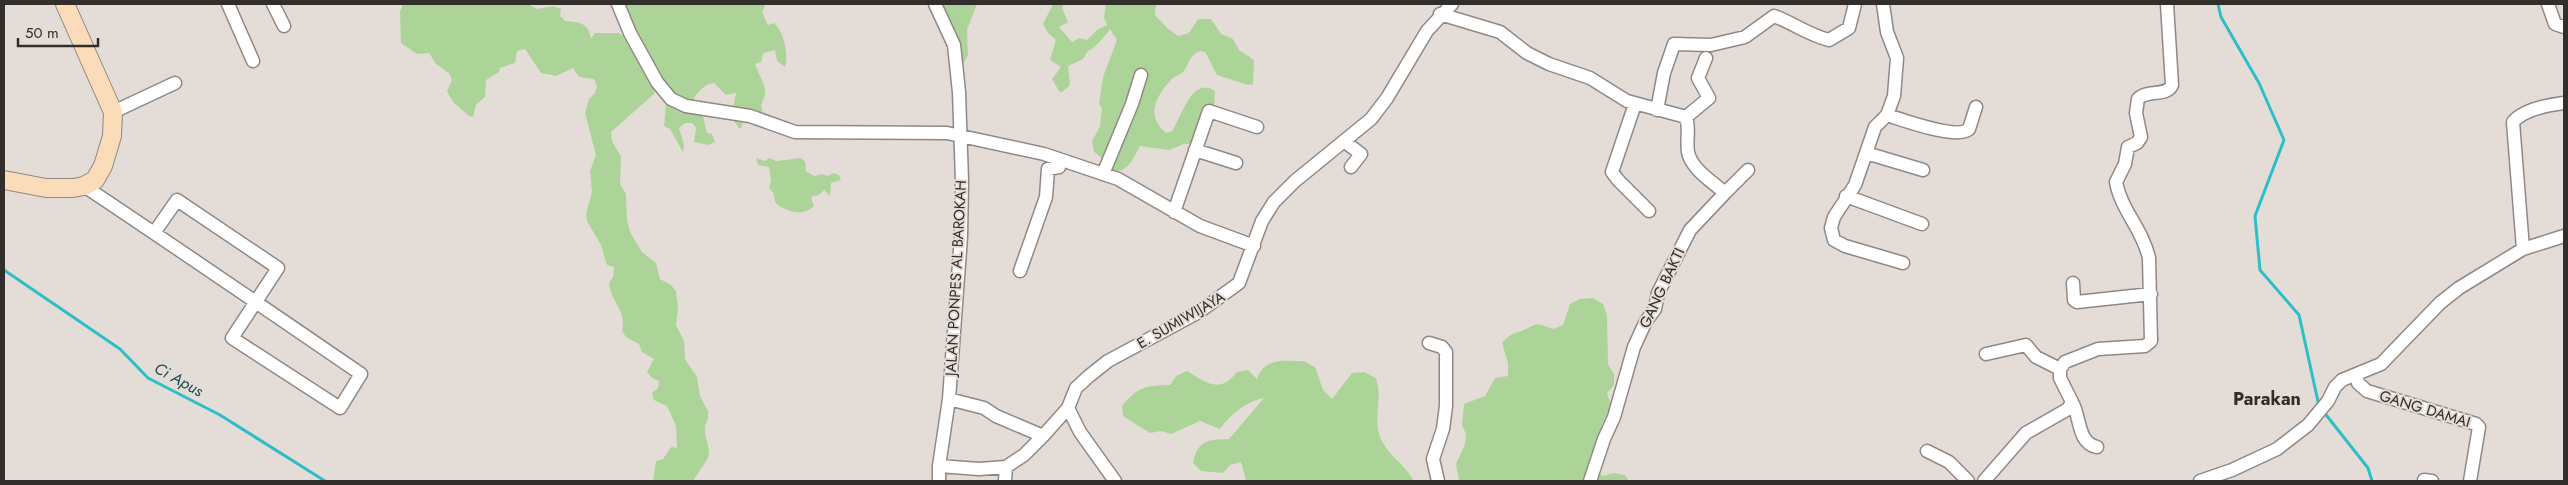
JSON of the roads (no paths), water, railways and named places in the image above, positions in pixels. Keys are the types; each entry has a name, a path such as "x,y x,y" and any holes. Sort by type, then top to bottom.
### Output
{"street":[{"path":"228,4 253,61"},
{"path":"273,4 284,26"},
{"path":"618,4 630,33 657,82 671,99 686,106 750,116 795,132 931,132 947,133 959,137 996,143 1059,159 1103,174 1137,190 1200,226 1254,246"},
{"name":"JALAN PONPES AL BAROKAH","path":"935,4 954,44 959,92 959,137 962,181 961,237 949,399 939,466 939,481"},
{"name":"E. SUMIWIJAYA","path":"1006,467 1024,456 1044,436 1068,408 1076,388 1108,362 1226,295 1239,284 1262,221 1274,202 1295,181 1372,119 1387,98 1427,31 1440,14 1452,4"},
{"path":"1657,110 1664,72 1674,44 1711,44 1746,37 1774,16 1791,22 1817,37 1829,40 1849,28 1855,4"},
{"path":"1883,4 1887,32 1897,58 1894,96 1887,115 1875,127 1855,186 1846,196 1834,217 1831,228 1834,240 1845,246 1903,263"},
{"path":"2097,447 2089,445 2084,440 2072,402 2060,378 2060,369 2065,362 2098,349 2145,346 2152,341 2151,294 2146,244 2121,201 2116,182 2125,164 2128,147 2137,143 2141,137 2136,113 2138,99 2144,94 2167,91 2172,86 2167,4"},
{"path":"2548,4 2555,24 2564,27"},
{"path":"4,180 56,189 84,186 95,180 103,166 112,136 114,112 68,5"},
{"path":"1440,14 1500,32 1527,53 1549,64 1590,78 1620,98 1635,104 1686,117"},
{"path":"1686,117 1709,98 1698,78 1706,58"},
{"path":"1103,174 1132,104 1141,75"},
{"path":"114,112 175,83"},
{"path":"2523,249 2513,122 2547,105 2564,103"},
{"path":"1635,104 1612,172 1649,211"},
{"path":"1887,115 1924,127 1963,133 1969,129 1976,108"},
{"path":"1174,212 1209,111 1257,127"},
{"path":"1686,117 1689,124 1688,152 1691,161 1725,193"},
{"path":"1345,142 1361,154 1351,167"},
{"path":"1195,150 1236,163"},
{"path":"1866,153 1923,170"},
{"path":"1020,271 1046,197 1048,169 1059,167 1059,159"},
{"name":"GANG BAKTI","path":"1590,481 1604,439 1614,417 1634,348 1646,321 1654,309 1658,293 1690,230 1748,170"},
{"path":"84,186 255,302 362,374 340,408 232,338 255,302 278,268 177,200 154,233"},
{"path":"1846,196 1922,224"},
{"path":"2200,481 2232,470 2270,453 2308,425 2342,380 2381,364 2440,303 2458,288 2523,249 2564,236"},
{"path":"2073,283 2074,300 2077,302 2151,294"},
{"path":"1429,342 1442,347 1446,352 1446,406 1442,429 1433,459 1438,481"},
{"path":"1986,354 2026,345 2036,356 2060,369"},
{"name":"GANG DAMAI","path":"2356,375 2358,384 2366,391 2476,424 2479,427 2478,442 2470,481"},
{"path":"949,399 984,408 996,416 1044,436"},
{"path":"1984,481 2026,434 2068,409 2072,402"},
{"path":"1068,408 1080,432 1115,481"},
{"path":"1927,451 1940,456 1968,481"},
{"path":"939,466 979,469 1006,467 1005,481"}],"waterway":[{"path":"2218,4 2221,17 2259,83 2284,140 2255,216 2260,270 2299,315 2319,406"},
{"name":"Ci Apus","path":"4,270 120,349 148,378 220,415 325,481"},
{"path":"2323,411 2368,468 2372,481"}],"district":[{"name":"Parakan","path":"2267,399"}]}
